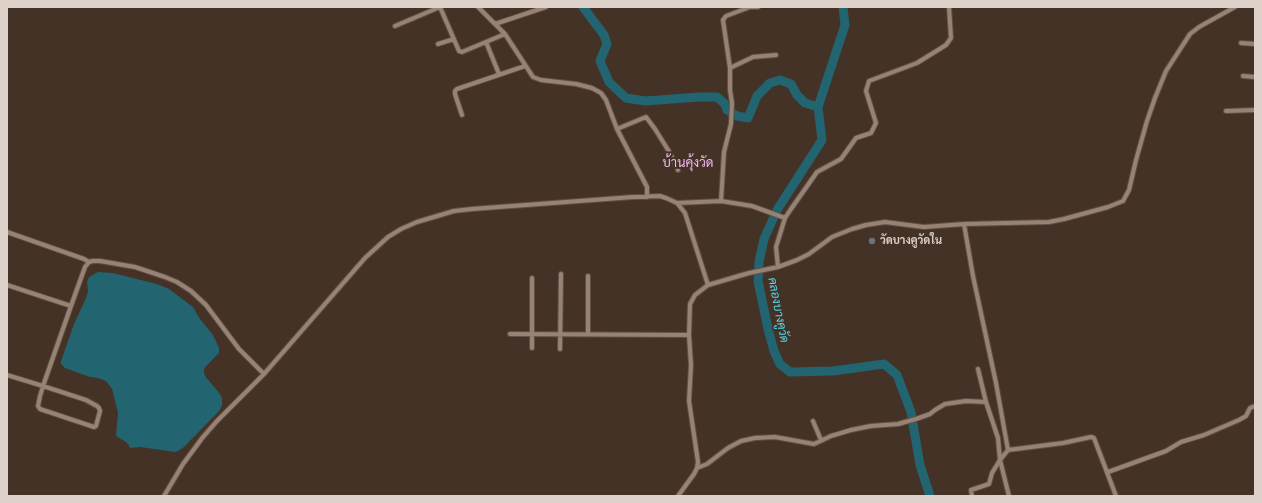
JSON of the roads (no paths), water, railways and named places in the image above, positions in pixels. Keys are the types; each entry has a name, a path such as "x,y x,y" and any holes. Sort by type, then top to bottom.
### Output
{"street":[{"path":"395,26 440,7 459,50 462,52 505,34"},
{"path":"478,7 505,34 533,77 541,80 576,84 592,88 601,94 606,100 616,129 647,187 647,197"},
{"path":"495,24 546,7"},
{"path":"721,201 724,152 731,124 732,106 730,68 722,20 726,16 750,7 758,7"},
{"path":"778,266 776,247 784,218 817,172 841,159 856,138 871,132 876,123 866,91 869,81 917,63 946,45 951,38 949,7"},
{"path":"678,496 694,474 697,468 698,458 690,412 691,365 689,335 690,304 692,298 708,285 797,260 843,232 866,225 885,222 924,226 1049,222 1108,207 1123,201 1132,183 1136,160 1154,98 1166,71 1184,41 1190,34 1199,27 1235,7"},
{"path":"438,44 454,39"},
{"path":"486,42 499,74"},
{"path":"1241,43 1255,44"},
{"path":"730,68 753,57 776,55"},
{"path":"462,115 455,91 457,89 525,66"},
{"path":"1243,76 1255,78"},
{"path":"1226,111 1255,110"},
{"path":"616,129 646,117 656,129 678,170"},
{"path":"164,496 183,464 217,421 264,374 365,258 388,237 401,229 432,217 472,208 660,196 677,202 681,207 688,221 708,285"},
{"path":"677,202 721,201 752,206 784,218"},
{"path":"964,224 1008,450"},
{"path":"7,232 89,262 100,261 135,267 165,277 184,286 200,298 239,350 264,374"},
{"path":"7,376 43,386 86,400 97,406 100,411 96,426 94,427 40,409 38,406 43,386 71,306 85,267 89,262"},
{"path":"560,274 560,350"},
{"path":"588,276 588,334"},
{"path":"532,278 532,348"},
{"path":"7,285 71,306"},
{"path":"510,334 689,335"},
{"path":"978,369 986,402 998,438 1000,460 1009,496"},
{"path":"697,468 707,464 728,448 741,441 756,438 775,437 814,444 821,440 851,430 916,419 930,414 945,404 966,401 986,402"},
{"path":"1108,472 1166,451 1181,442 1204,435 1239,420 1246,416 1250,408 1255,406"},
{"path":"813,422 821,440"},
{"path":"972,496 971,490 989,484 992,473 1008,450 1063,443 1092,437 1094,438 1108,472 1116,496"}],"water":[{"path":"98,272 113,273 157,284 169,289 193,307 200,319 213,335 219,348 219,353 206,366 204,372 205,376 220,394 222,398 222,405 220,410 184,447 178,451 175,452 129,447 126,442 116,436 118,413 112,389 106,381 65,368 61,364 74,324 88,292 87,282 89,277"}],"waterway":[{"path":"583,7 604,35 607,44 600,61 609,82 626,98 645,101 717,97 725,104 727,110 737,116 748,118 757,96 770,83 780,80 791,84 797,95 805,103 818,107"},
{"name":"คลองบางคูวัด","path":"843,7 845,25 818,107 822,140 777,210 764,239 759,262 758,281 774,351 780,364 790,372 833,371 884,364 897,375 911,412 920,465 930,496"}],"place":[{"name":"วัดบางคูวัดใน","path":"872,241"}],"district":[{"name":"บ้านคุ้งวัด","path":"688,163"}]}
